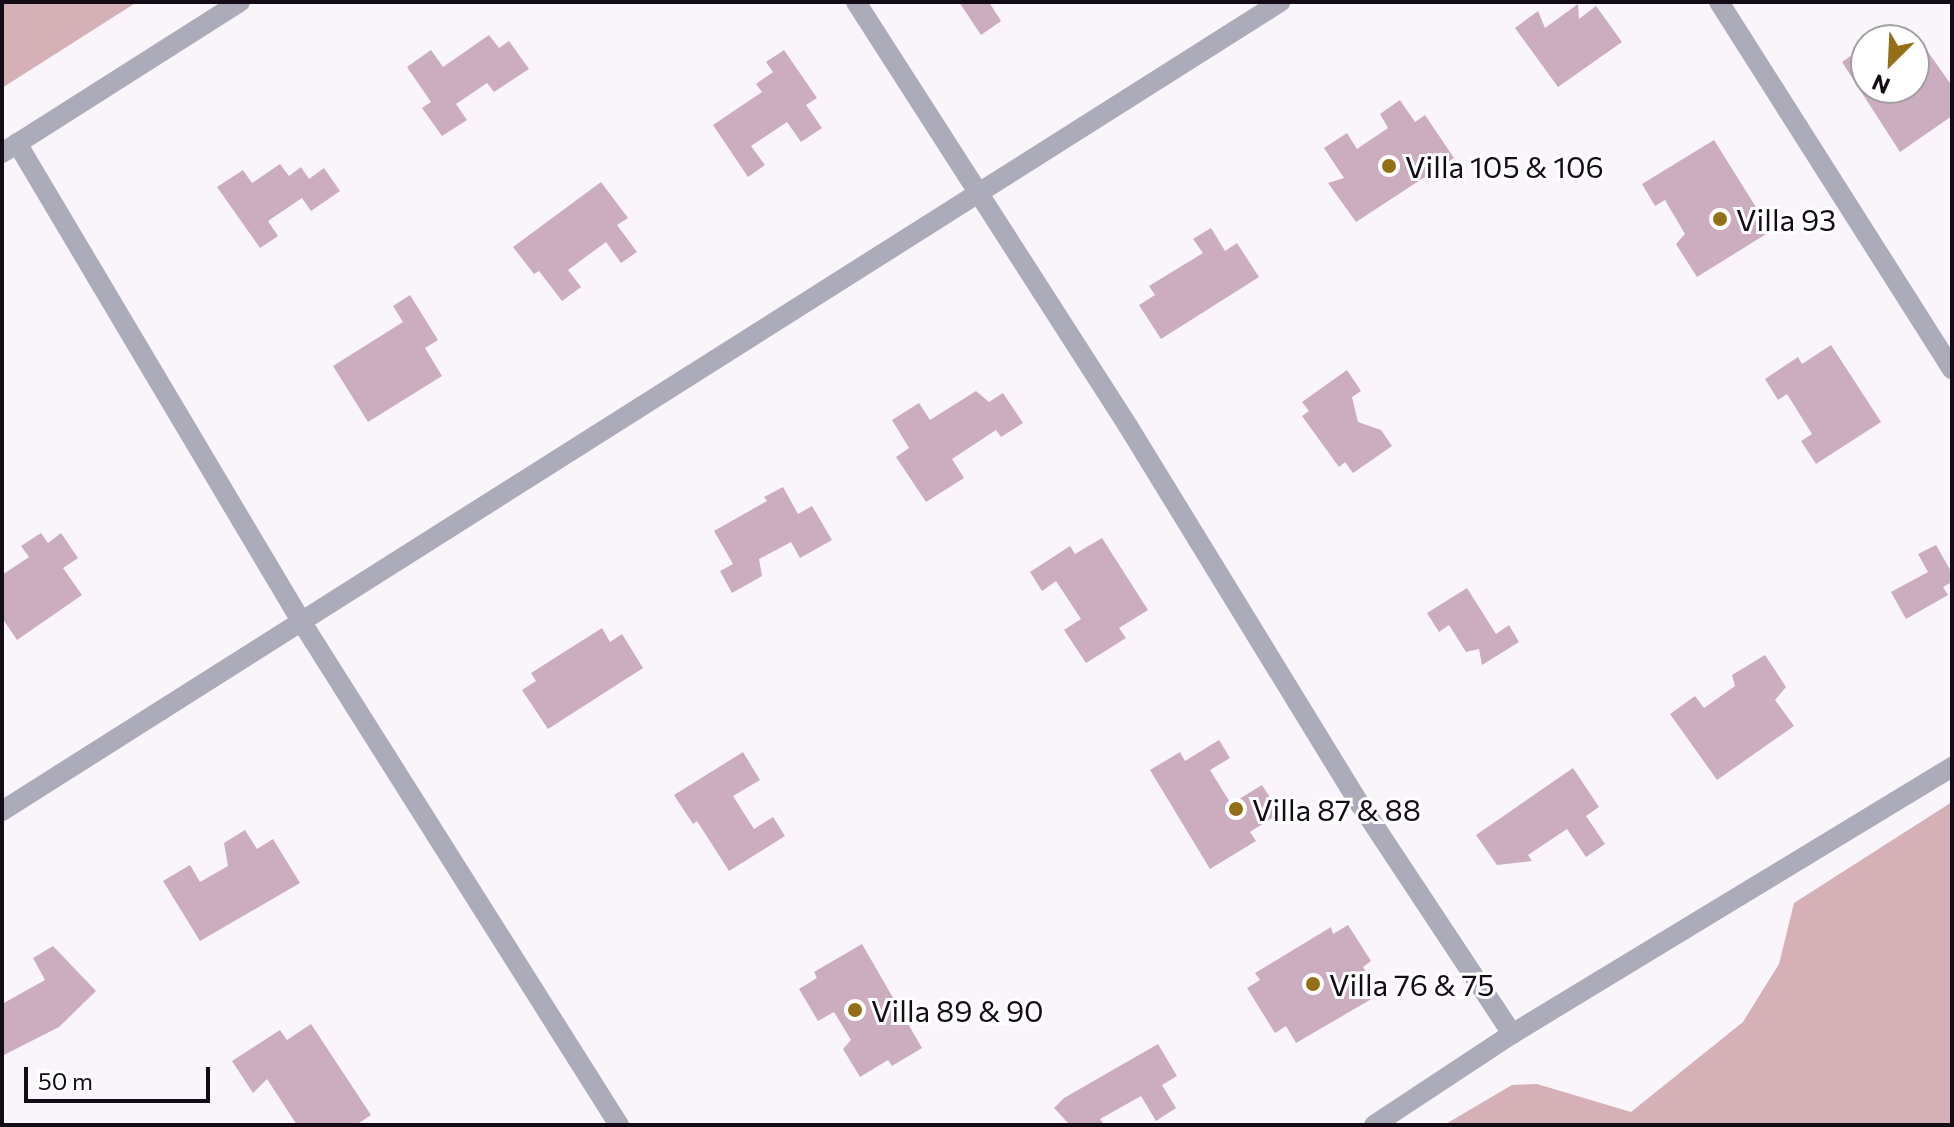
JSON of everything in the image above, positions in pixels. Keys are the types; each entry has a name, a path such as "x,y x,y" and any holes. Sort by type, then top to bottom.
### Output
{"street":[{"path":"240,2 10,148 301,621 619,1125"},
{"path":"856,2 1136,440 1360,804 1512,1034"},
{"path":"2,811 976,191 1280,2"},
{"path":"1719,2 1952,369"},
{"path":"1374,1125 1512,1034 1952,767"}],"shaded area":[{"path":"2,2 137,2 2,88"},
{"path":"1952,802 1952,1125 1444,1125 1512,1085 1537,1084 1631,1112 1743,1022 1779,964 1794,903"}],"building":[{"path":"959,2 989,2 1001,21 981,35"},
{"path":"1578,4 1579,19 1596,6 1622,42 1558,87 1515,28 1538,11 1545,28"},
{"path":"489,35 499,48 509,41 529,69 494,92 487,83 456,104 467,120 442,136 422,108 431,102 407,67 431,50 443,67"},
{"path":"784,50 817,98 806,105 822,128 801,142 787,122 751,146 765,165 748,177 713,125 762,92 756,84 773,72 766,62"},
{"path":"1930,55 1952,86 1952,116 1900,152 1869,104 1930,104"},
{"path":"1850,56 1850,74 1842,62"},
{"name":"Villa 105 & 106","path":"1400,100 1415,122 1425,115 1454,158 1356,222 1328,183 1344,178 1324,148 1347,133 1357,149 1388,128 1380,114"},
{"name":"Villa 93","path":"1714,140 1771,231 1697,277 1676,244 1685,234 1665,200 1655,206 1642,184"},
{"path":"280,164 289,176 301,167 309,179 324,168 340,191 311,211 302,198 268,221 278,236 260,248 217,187 243,170 252,183"},
{"path":"601,182 628,218 617,225 637,252 621,263 606,242 568,270 581,287 562,301 539,271 534,274 513,247"},
{"path":"1211,228 1225,251 1237,243 1259,277 1161,339 1139,305 1155,295 1149,286 1203,253 1193,239"},
{"path":"410,295 438,340 425,348 442,376 368,422 333,366 403,322 393,306"},
{"path":"1831,345 1881,422 1816,464 1801,441 1812,434 1787,394 1778,400 1765,379 1798,357 1802,364"},
{"path":"1347,370 1361,391 1352,397 1358,422 1381,430 1392,446 1353,473 1345,462 1339,467 1302,416 1309,411 1302,402"},
{"path":"976,391 989,402 1003,393 1023,423 1001,437 996,430 952,459 964,478 926,502 896,457 909,448 892,420 919,403 930,420"},
{"path":"783,487 798,514 812,506 832,540 800,558 791,542 759,559 762,576 732,593 720,571 733,564 714,531 767,501 764,497"},
{"path":"41,533 48,543 61,533 78,558 63,568 82,595 17,640 2,618 2,575 29,557 21,546"},
{"path":"1102,538 1148,610 1119,628 1126,638 1086,663 1064,630 1081,619 1056,581 1042,591 1030,572 1070,546 1075,554"},
{"path":"1936,545 1952,573 1952,582 1943,587 1948,595 1906,619 1891,592 1928,572 1918,554"},
{"path":"1467,588 1496,634 1509,625 1519,642 1482,665 1479,649 1466,652 1449,625 1439,632 1427,613"},
{"path":"602,628 610,642 622,634 643,668 548,729 522,690 536,681 531,673"},
{"path":"1765,655 1786,687 1775,700 1794,726 1717,780 1670,714 1695,696 1704,708 1735,686 1732,675"},
{"name":"Villa 87 & 88","path":"1219,740 1230,758 1210,770 1231,804 1262,785 1280,813 1250,832 1256,841 1210,869 1150,770 1180,752 1185,761"},
{"path":"743,752 760,780 733,796 754,829 773,817 785,836 729,871 697,821 693,824 674,795"},
{"path":"1573,768 1599,807 1586,816 1605,844 1586,857 1567,829 1528,855 1532,861 1497,865 1476,835"},
{"path":"245,830 257,849 273,839 300,883 200,941 163,881 190,865 200,882 228,866 224,843"},
{"name":"Villa 76 & 75","path":"1348,925 1371,961 1363,967 1380,994 1296,1043 1286,1026 1275,1033 1247,988 1260,980 1255,973 1331,927 1333,934"},
{"name":"Villa 89 & 90","path":"862,944 922,1048 892,1066 888,1060 860,1077 843,1049 851,1040 834,1012 818,1021 799,989 817,978 814,972"},
{"path":"53,946 96,991 59,1027 2,1056 2,1004 45,980 33,958"},
{"path":"311,1024 371,1115 356,1125 297,1125 267,1079 253,1093 232,1061 280,1030 287,1040"},
{"path":"1158,1044 1177,1076 1162,1085 1176,1108 1156,1121 1141,1096 1100,1119 1104,1125 1070,1125 1054,1108 1064,1098"}],"place":[{"name":"Villa 105 & 106","path":"1389,166"},
{"name":"Villa 93","path":"1720,219"},
{"name":"Villa 87 & 88","path":"1236,809"},
{"name":"Villa 76 & 75","path":"1313,984"},
{"name":"Villa 89 & 90","path":"855,1010"}]}
